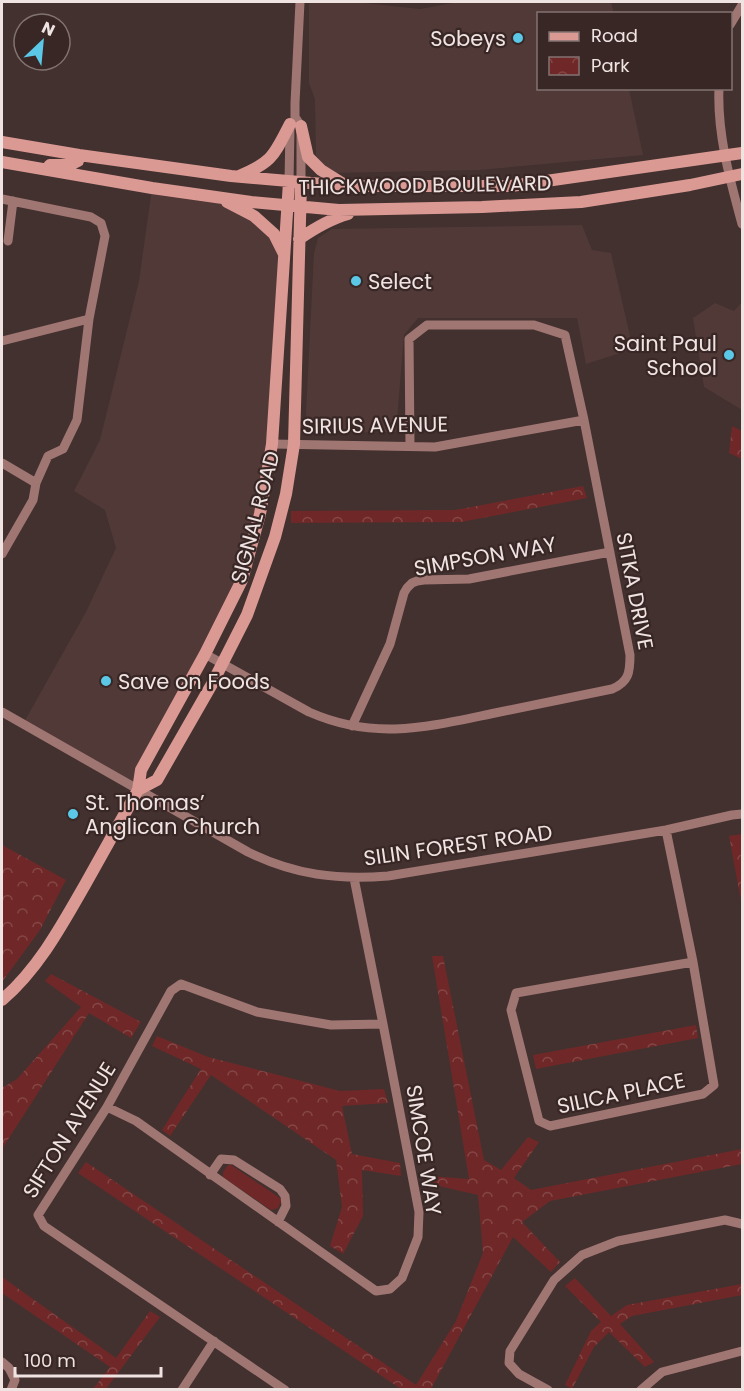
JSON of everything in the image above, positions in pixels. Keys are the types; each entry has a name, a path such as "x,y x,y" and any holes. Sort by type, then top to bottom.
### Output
{"main road":[{"path":"238,176 257,168 270,159 295,122"},
{"path":"295,122 309,157 315,165 346,186"},
{"name":"THICKWOOD BOULEVARD","path":"2,142 238,176 346,186 511,186 742,153"},
{"path":"45,169 50,165 78,161 80,155"},
{"name":"THICKWOOD BOULEVARD","path":"2,162 218,198 339,210 581,202 742,174"},
{"name":"SIGNAL ROAD","path":"2,1000 28,973 65,921 138,790 141,770 205,654 242,580 260,514 272,444 287,206 295,182"},
{"name":"SIGNAL ROAD","path":"138,790 157,780 248,615 265,567 286,494 294,444 301,207 295,182"},
{"path":"218,198 254,216 274,234 284,255"},
{"path":"299,239 335,217 365,209"}],"street":[{"path":"295,182 300,2"},
{"path":"732,22 742,5"},
{"path":"719,90 718,107 725,155 742,224"},
{"path":"2,199 91,217 101,223 105,236 89,319 77,420 63,450 48,456 36,483 33,500 2,555"},
{"path":"8,242 13,201"},
{"path":"2,341 89,319"},
{"name":"SITKA DRIVE","path":"205,654 309,712 352,726 384,729 416,728 612,689 620,686 626,680 630,655 565,335 534,325 428,325 410,339 410,446"},
{"name":"SIRIUS AVENUE","path":"272,444 435,447 584,420"},
{"path":"2,463 36,483"},
{"name":"SIMPSON WAY","path":"352,726 390,644 404,594 412,583 424,580 469,579 610,552"},
{"name":"SILIN FOREST ROAD","path":"2,712 262,859 320,876 354,878 388,876 666,830 742,814"},
{"name":"SILICA PLACE","path":"666,830 693,962 714,1085 703,1094 550,1126 539,1120 511,1010 516,993 693,962"},
{"name":"SIMCOE WAY","path":"107,1107 136,1121 376,1291 390,1289 402,1278 418,1237 419,1212 354,878"},
{"name":"SIFTON AVENUE","path":"285,1389 44,1226 38,1215 107,1107 171,991 181,984 257,1012 331,1025 384,1024"},
{"path":"210,1175 221,1159 227,1158 234,1160 280,1189 285,1196 286,1206 278,1222"},
{"path":"548,1389 519,1374 509,1363 510,1351 554,1280 582,1255 618,1241 725,1220 742,1224"},
{"path":"182,1389 214,1341"},
{"path":"641,1389 662,1372 742,1351"},
{"path":"2,1362 9,1368 15,1380 11,1389"}],"shaded area":[{"path":"312,2 355,2 420,9 458,2 611,2 614,12 537,12 537,90 629,90 643,155 479,170 334,173 322,166 316,155 315,99 309,83 309,4"},
{"path":"152,188 218,198 254,216 284,255 272,444 242,580 170,718 138,790 23,724 86,612 116,548 105,510 74,491 100,440 139,281"},
{"path":"582,225 592,250 611,253 633,349 586,364 577,318 418,318 404,335 396,432 305,433 314,253 318,238 332,229"},
{"path":"742,302 742,410 704,387 693,318 715,303 734,311"}],"green space":[{"path":"732,426 742,431 742,459 729,453"},
{"path":"583,486 587,498 461,522 291,523 291,511 455,510"},
{"path":"742,834 742,906 729,836"},
{"path":"2,845 66,880 40,930 2,982"},
{"path":"432,956 443,956 484,1160 501,1170 528,1137 539,1142 514,1178 531,1190 742,1149 742,1164 550,1201 522,1222 560,1262 551,1272 513,1237 431,1389 401,1389 78,1173 86,1162 416,1385 456,1321 483,1253 478,1195 430,1184 429,1176 469,1179"},
{"path":"51,974 141,1022 131,1038 89,1013 2,1149 2,1088 17,1079 81,1007 45,981"},
{"path":"696,1025 698,1038 536,1069 533,1055"},
{"path":"157,1036 208,1057 340,1091 384,1089 388,1103 342,1106 352,1154 400,1163 401,1176 362,1170 363,1216 343,1254 330,1246 342,1207 336,1160 211,1075 170,1136 162,1130 201,1069 152,1046"},
{"path":"228,1165 280,1198 278,1208 271,1210 223,1177 223,1172"},
{"path":"2,1277 116,1358 150,1311 160,1317 106,1389 93,1389 110,1367 2,1293"},
{"path":"575,1278 611,1316 627,1305 742,1284 742,1295 632,1316 620,1324 654,1362 645,1367 609,1332 594,1347 572,1389 565,1385 591,1331 601,1322 565,1286"}],"place":[{"name":"Sobeys","path":"518,38"},
{"name":"Select","path":"356,281"},
{"name":"Saint Paul School","path":"729,355"},
{"name":"Save on Foods","path":"106,681"},
{"name":"St. Thomas’ Anglican Church","path":"73,814"}]}
